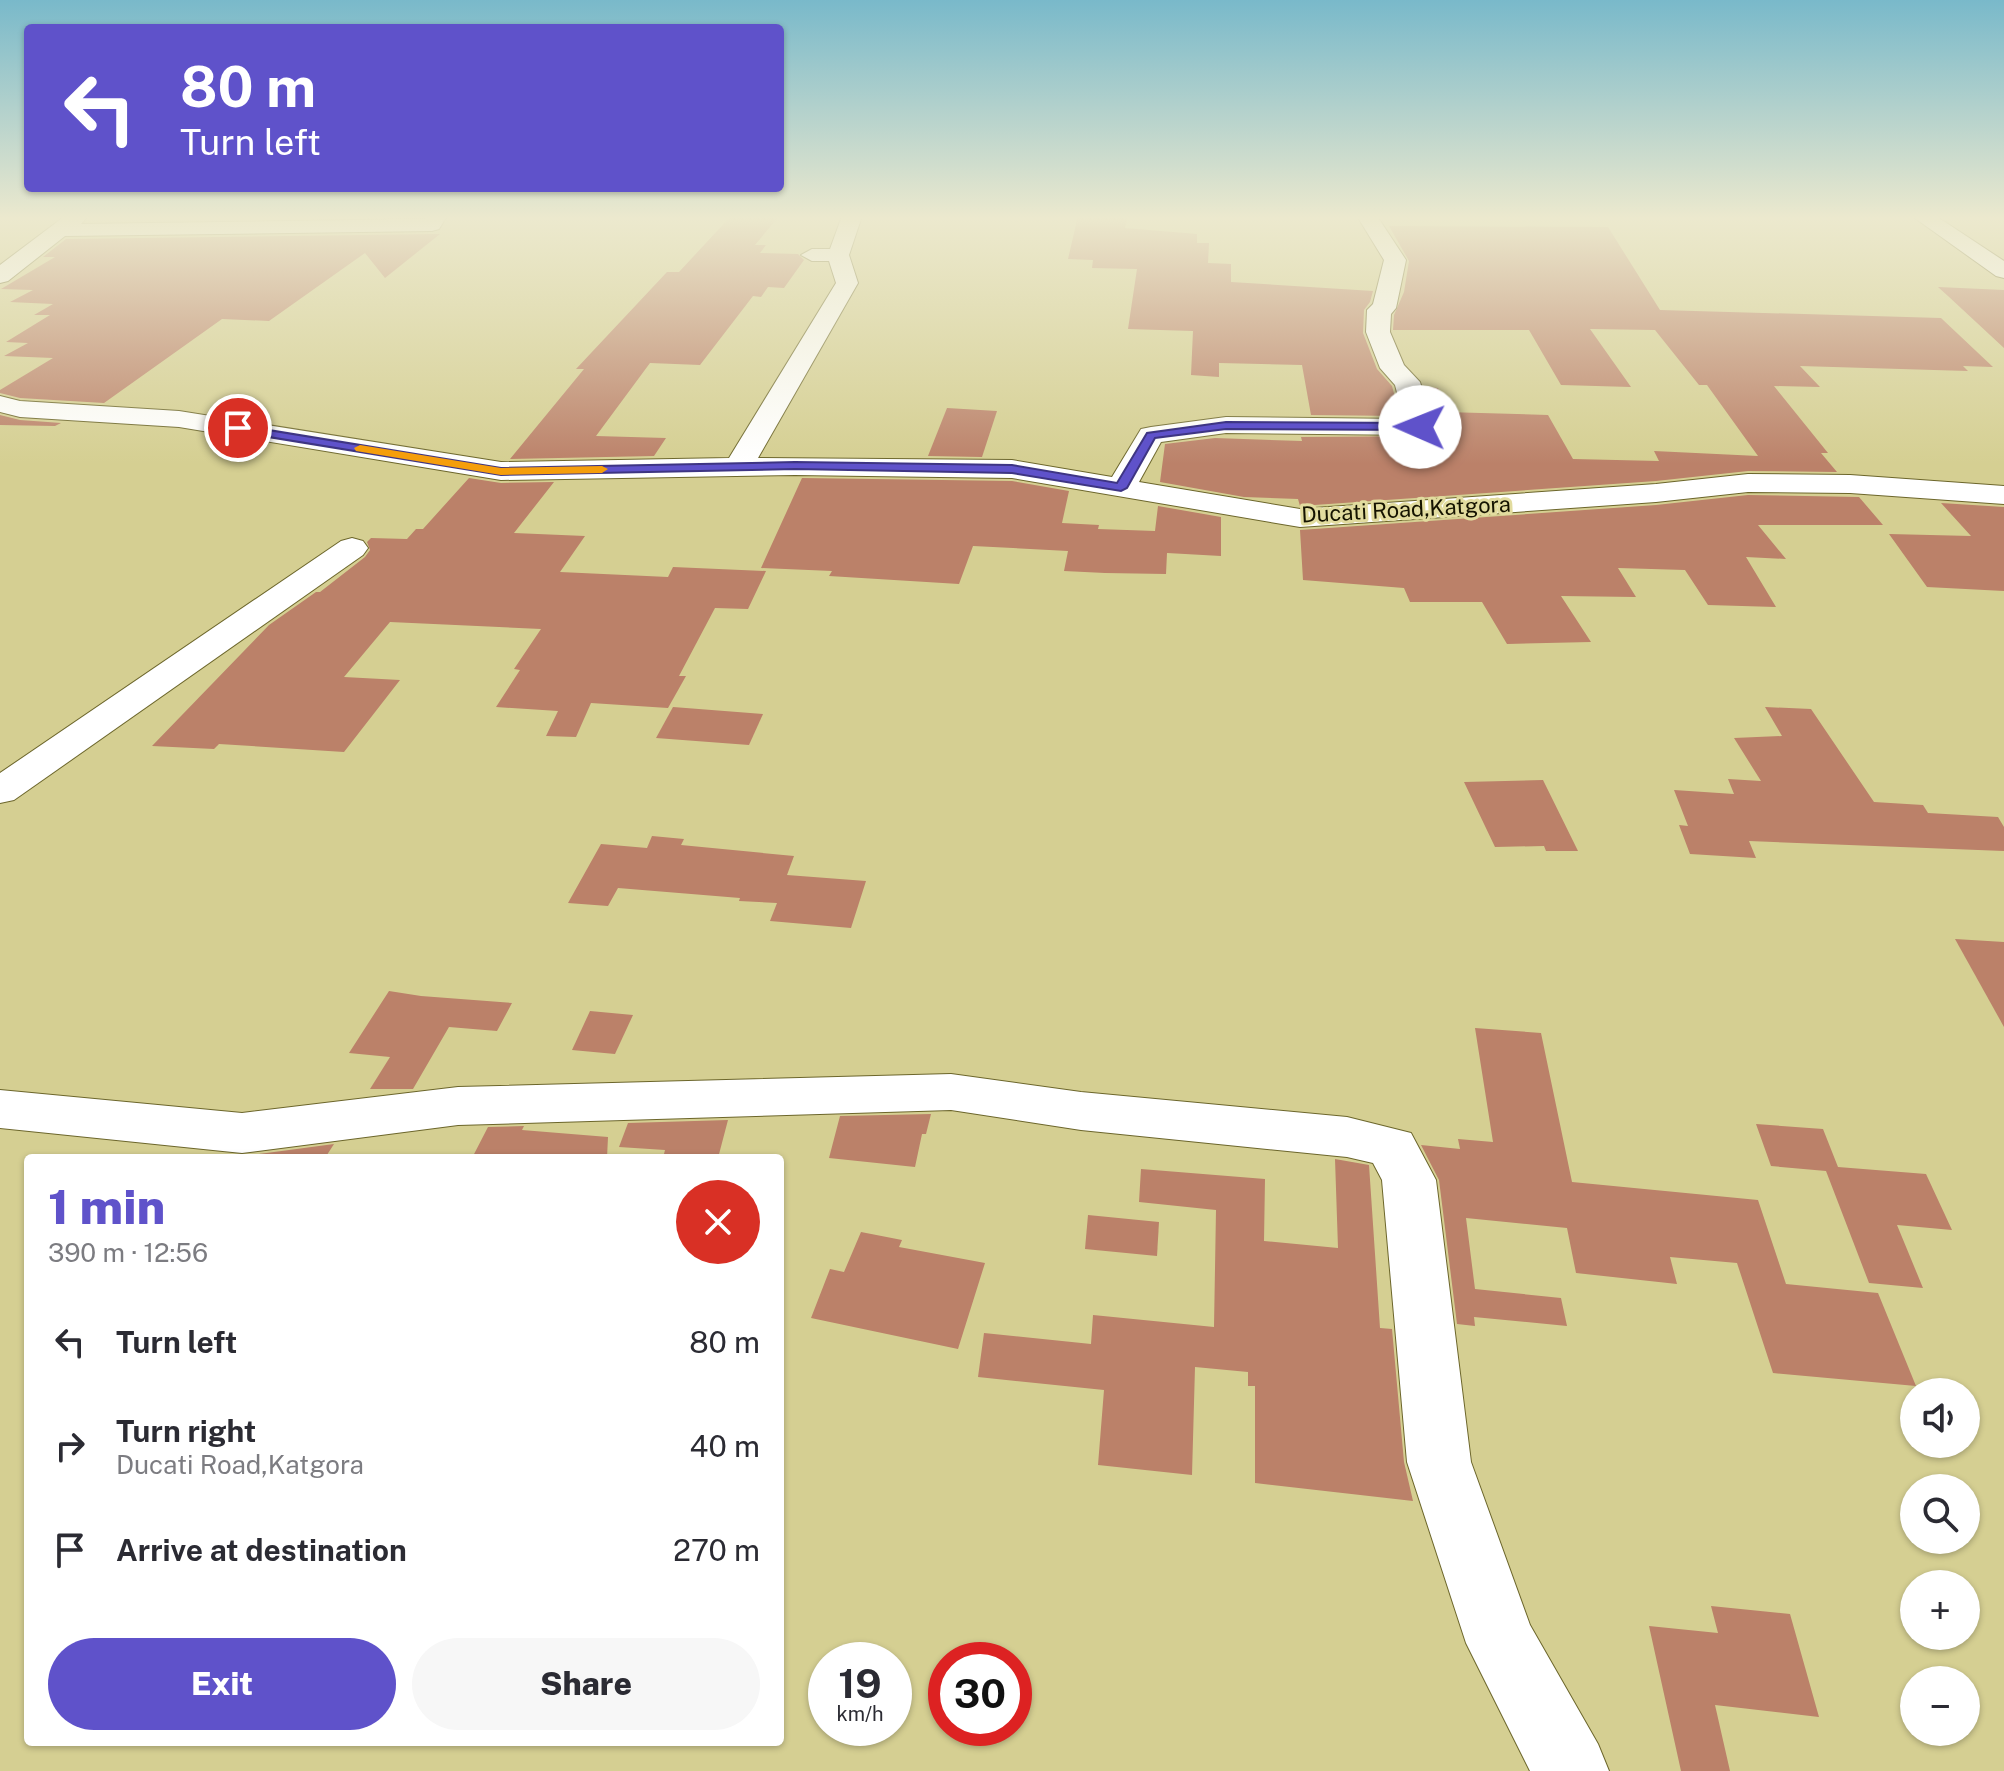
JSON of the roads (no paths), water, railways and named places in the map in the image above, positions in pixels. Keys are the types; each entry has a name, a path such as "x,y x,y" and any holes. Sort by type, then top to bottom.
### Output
{"street":[{"path":"738,467 838,299"},
{"path":"1121,488 1151,435 1226,425 1420,427 1407,382 1393,368 1376,324 1379,310 1384,308 1386,299"},
{"name":"Ducati Road,Katgora","path":"7,412 179,419 501,471 738,467 1012,469 1300,518 1656,493 1748,483 1850,484 2004,495"},
{"path":"0,791 352,548"},
{"path":"0,1109 242,1133 458,1106 951,1092 1081,1111 1347,1137 1392,1147 1409,1180 1439,1462 1501,1643 1571,1771"}]}
